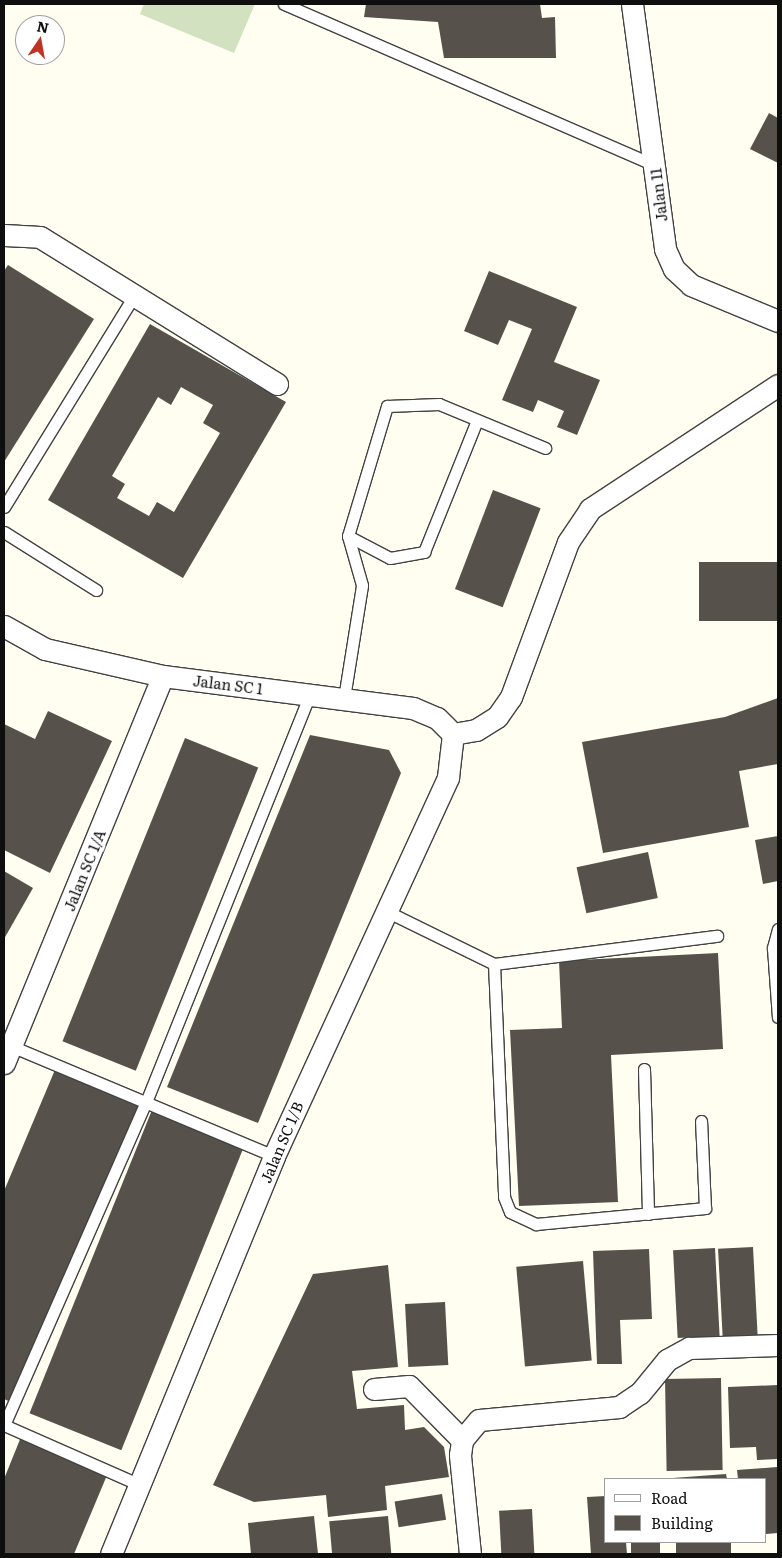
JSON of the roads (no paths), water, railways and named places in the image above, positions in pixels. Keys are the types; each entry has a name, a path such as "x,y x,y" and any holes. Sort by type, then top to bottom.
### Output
{"street":[{"name":"Jalan 11","path":"635,6 665,249 674,269 691,285 778,321"},
{"path":"4,235 40,237 135,294 277,384"},
{"path":"453,734 476,730 497,717 511,697 568,542 590,509 778,385"},
{"name":"Jalan SC 1","path":"4,626 44,649 163,676 414,708 437,718 453,734"},
{"name":"Jalan SC 1/A","path":"7,1055 163,676"},
{"name":"Jalan SC 1/B","path":"111,1554 274,1156 384,910 448,777 453,734"},
{"path":"462,1440 479,1420 496,1416 620,1407 640,1393 667,1360 689,1348 778,1345"},
{"path":"374,1389 410,1386 462,1440 470,1554"}],"lane":[{"path":"284,4 655,165"},
{"path":"4,507 135,294"},
{"path":"344,698 362,585 348,536 386,406 439,404 544,448"},
{"path":"348,536 390,558 424,552 477,420"},
{"path":"4,532 96,590"},
{"path":"140,1485 4,1425 146,1102 310,694"},
{"path":"384,910 494,964 717,936"},
{"path":"778,929 774,948 778,1017"},
{"path":"494,964 504,1197 510,1212 536,1224 705,1208 701,1121"},
{"path":"7,1055 146,1102 274,1156"},
{"path":"644,1069 648,1214"}]}
